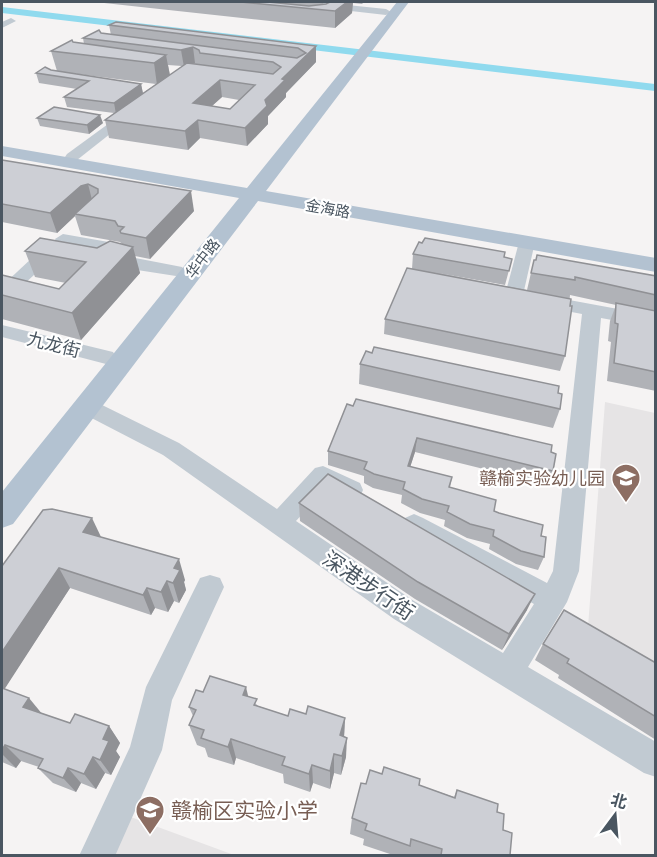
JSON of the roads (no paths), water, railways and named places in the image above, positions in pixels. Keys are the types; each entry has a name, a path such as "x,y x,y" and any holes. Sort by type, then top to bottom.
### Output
{"main road":[{"name":"华中路","path":"2,515 248,191 394,5"},
{"name":"金海路","path":"2,145 656,265"},
{"name":"金海路","path":"2,151 656,257"},
{"name":"华中路","path":"2,486 176,271 248,191"}],"street":[{"path":"298,2 335,7 394,5"},
{"path":"326,15 335,7"},
{"path":"72,157 137,106"},
{"path":"96,117 119,120"},
{"path":"4,292 79,225"},
{"path":"63,239 114,248 117,255 105,263 176,271"},
{"path":"514,296 526,242"},
{"path":"44,256 65,260"},
{"path":"491,291 656,322"},
{"path":"508,672 552,600 566,571 592,310"},
{"name":"九龙街","path":"2,331 106,357"},
{"name":"深港步行街","path":"86,406 171,449 404,610 656,761"},
{"path":"279,523 323,475 552,600"},
{"path":"97,855 146,750 157,698 210,587"}],"water":[{"path":"2,7 655,84 655,91 2,13"}],"place":[{"name":"赣榆实验幼儿园","path":"626,504"},
{"name":"赣榆区实验小学","path":"150,836"}]}
